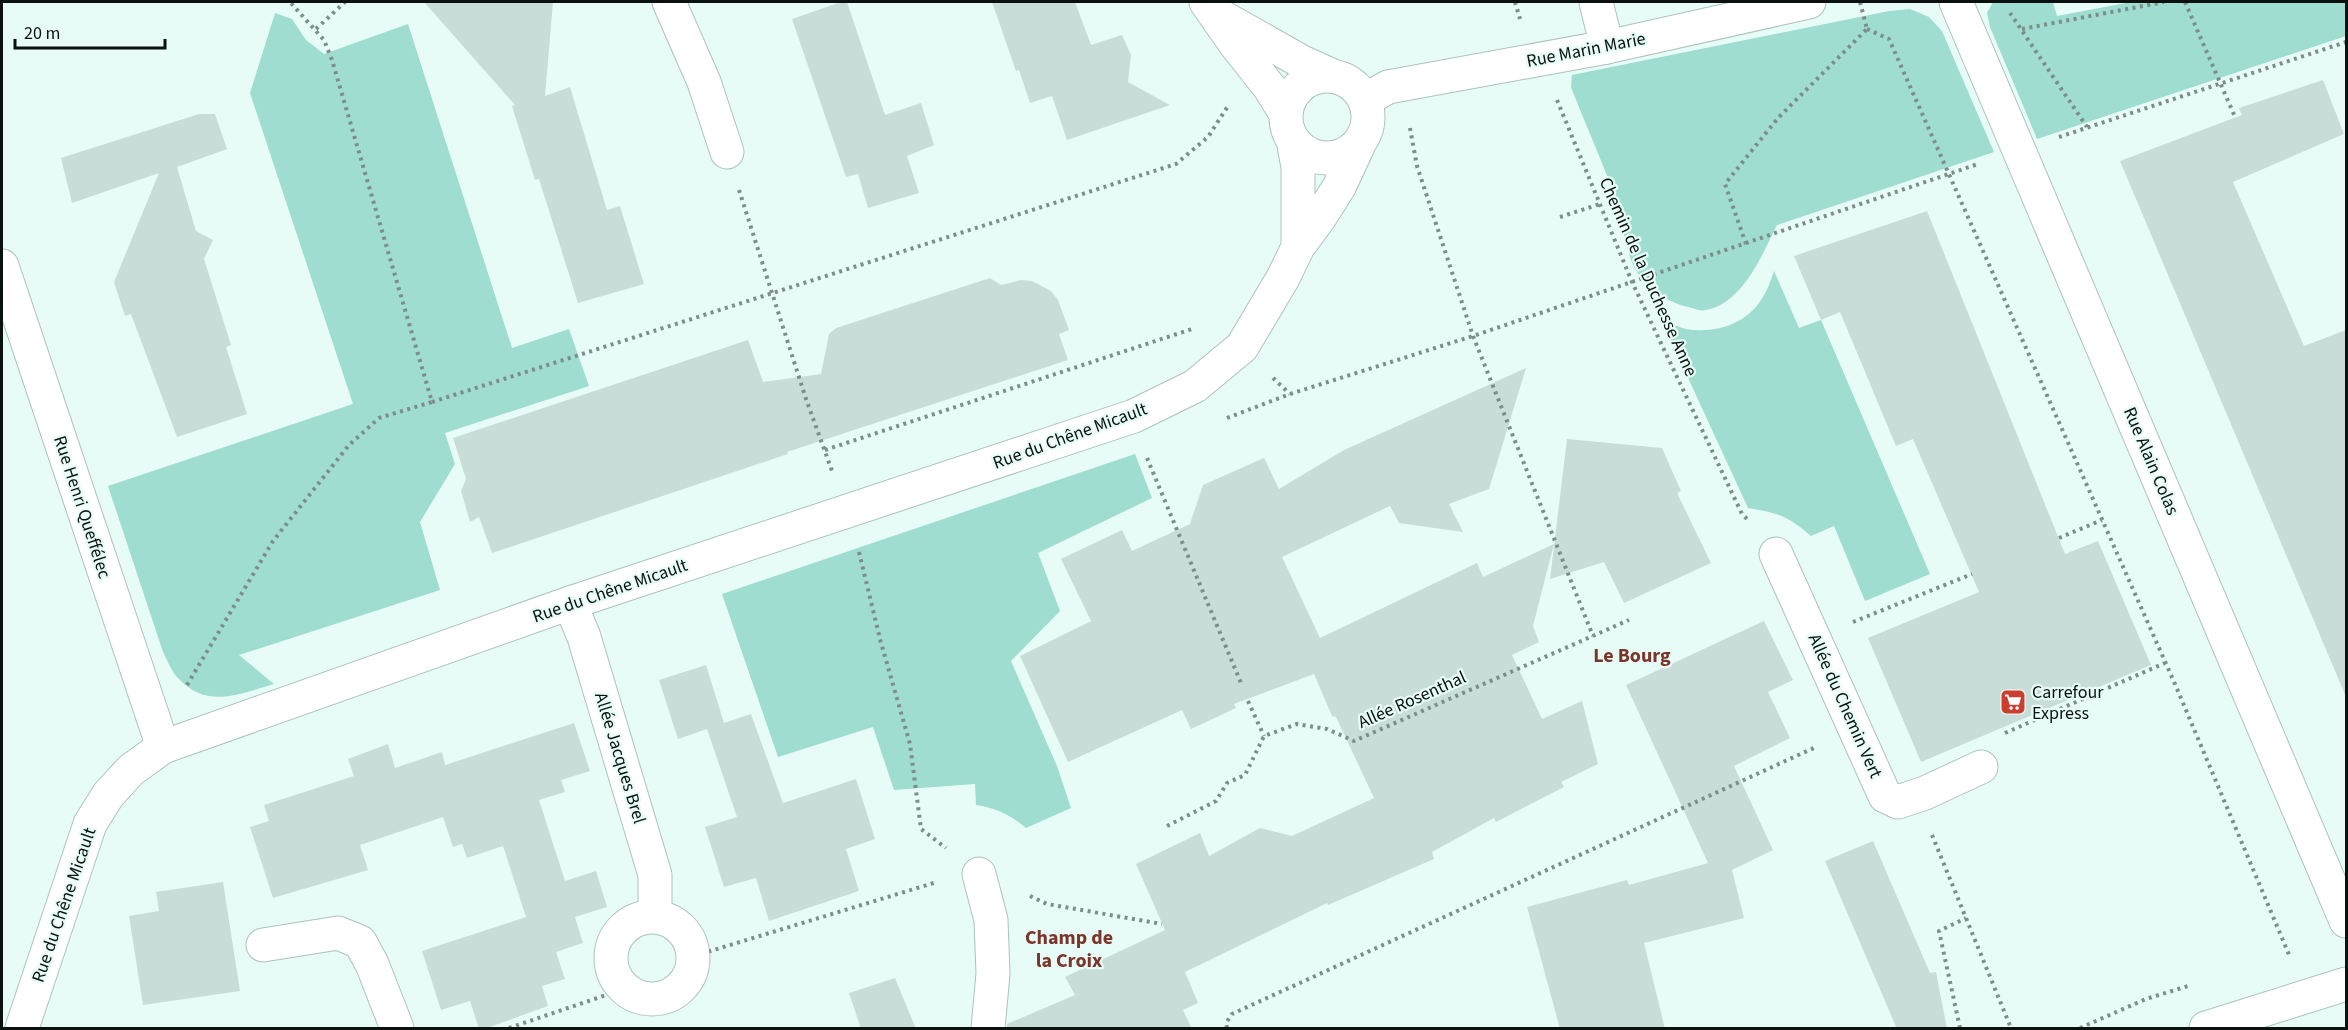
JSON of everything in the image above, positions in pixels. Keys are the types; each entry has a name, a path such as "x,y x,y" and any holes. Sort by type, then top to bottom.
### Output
{"street":[{"path":"669,2 704,82 727,153"},
{"path":"1596,2 1606,47"},
{"name":"Rue Marin Marie","path":"1365,100 1388,87 1606,47 1809,2"},
{"name":"Rue Alain Colas","path":"1956,2 2346,921"},
{"path":"1210,7 1302,62 1347,80 1357,88 1365,100 1369,123 1359,144 1349,152 1324,158 1312,156 1289,127 1270,88 1210,7"},
{"path":"1289,127 1289,100 1297,89 1307,81 1320,76 1334,76"},
{"name":"Rue du Chêne Micault","path":"1289,127 1298,167 1298,247"},
{"name":"Rue du Chêne Micault","path":"22,1029 90,824 108,795 131,770 163,747 570,603 1134,416 1195,386 1242,347 1283,278 1298,247 1320,218 1339,187 1359,144"},
{"name":"Rue Henri Queffélec","path":"2,266 163,747"},
{"name":"Allée du Chemin Vert","path":"1776,554 1885,796 1898,802 1925,793 1981,767"},
{"name":"Allée Jacques Brel","path":"570,603 584,637 656,874 655,916"},
{"path":"979,874 991,920 993,974 987,1029"},
{"path":"655,916 677,924 686,933 694,956 692,969 686,981 676,991 664,998 650,1000 636,997 624,989 616,979 611,967 610,954 620,931 630,922 642,917 655,916"},
{"path":"262,945 338,933 360,942 372,964 397,1029"},
{"path":"2206,1029 2346,984"}],"path":[{"path":"290,2 324,40 332,60 432,402"},
{"path":"316,29 345,2"},
{"name":"Chemin de la Duchesse Anne","path":"1515,2 1632,282 1742,514 1776,554"},
{"path":"1860,2 1867,29"},
{"path":"2022,29 2164,2"},
{"path":"2186,2 2235,117"},
{"path":"2008,11 2087,127"},
{"path":"1867,29 1889,39 2175,684 2289,955"},
{"path":"1746,244 1725,184 1778,118 1867,29"},
{"path":"1216,422 1290,394 1473,336 2087,127 2346,42"},
{"path":"1406,85 1406,107 1417,166 1473,336 1593,636"},
{"path":"147,704 185,688 273,541 349,445 379,418 1176,164 1208,137 1234,97"},
{"path":"1560,217 1600,204"},
{"path":"825,450 1202,326"},
{"path":"1144,450 1241,683"},
{"path":"2059,538 2102,520"},
{"path":"1814,637 1972,574"},
{"name":"Allée Rosenthal","path":"1264,736 1297,724 1327,729 1354,741 1629,620"},
{"path":"1167,826 1216,801 1227,783 1245,775 1264,736 1248,701"},
{"path":"1227,1029 1226,1023 1232,1014 1855,729"},
{"path":"979,874 1047,904 1162,924"},
{"path":"694,956 921,885"},
{"path":"1960,1029 1940,931 1966,918"},
{"path":"509,1029 624,989"}],"green space":[{"path":"1993,2 2053,2 2057,16 2131,2 2346,2 2346,36 2037,139 1990,27 1987,13"},
{"path":"1910,9 1929,17 1942,31 1994,152 1777,225 1750,276 1731,298 1719,306 1698,310 1677,304 1646,283 1629,256 1615,197 1571,87 1572,75 1889,11"},
{"path":"275,13 292,19 306,40 324,54 408,24 512,348 569,329 589,386 445,433 455,464 420,522 440,590 239,655 274,684 236,695 211,696 188,687 177,677 163,652 108,486 353,404 250,93"},
{"path":"1774,271 1799,328 1821,320 1930,574 1865,601 1834,526 1811,536 1782,516 1748,508 1660,317 1686,329 1708,330 1730,325 1740,320 1756,306 1763,297"},
{"path":"1135,454 1152,498 1038,553 1060,611 1011,661 1057,766 1071,808 1026,828 1003,813 976,805 975,784 894,790 873,727 778,757 722,594"}],"building":[{"path":"424,2 553,2 545,96 570,87 607,210 620,206 644,284 578,303 539,179 535,180 512,106 515,105"},
{"path":"847,2 885,115 921,103 934,145 907,156 919,193 868,208 858,174 846,177 792,19"},
{"path":"992,2 1075,2 1091,45 1122,35 1131,55 1128,82 1170,105 1067,140 1052,96 1030,103 1019,70 1016,71"},
{"path":"2323,80 2344,134 2233,182 2304,346 2346,330 2346,697 2120,161 2242,115 2239,108"},
{"path":"199,114 215,114 227,149 177,167 196,231 213,240 204,259 231,345 226,347 247,414 177,437 131,314 125,316 114,282 159,173 72,203 61,158"},
{"path":"1927,211 2065,554 2098,541 2151,665 1921,762 1868,638 1979,592 1913,439 1896,446 1840,312 1821,320 1794,256"},
{"path":"990,278 1001,285 1021,280 1032,281 1051,291 1058,300 1069,330 1059,334 1068,360 787,452 788,454 492,553 479,517 470,522 461,491 466,479 453,438 748,340 763,382 821,374 829,334 836,328"},
{"path":"1526,368 1489,489 1449,504 1463,532 1399,523 1390,506 1282,557 1320,638 1477,563 1483,577 1554,544 1533,626 1539,642 1512,655 1542,719 1582,701 1598,764 1561,782 1564,787 1496,822 1494,818 1432,852 1434,859 1328,905 1327,903 1185,972 1198,1003 1183,1010 1192,1029 1007,1029 1007,1024 1075,995 1065,977 1165,930 1136,864 1200,833 1209,856 1260,828 1292,836 1374,798 1336,717 1332,716 1314,674 1234,704 1236,708 1191,729 1182,710 1068,762 1020,656 1091,621 1061,559 1122,530 1132,551 1190,524 1203,485 1264,458 1279,489 1344,450"},
{"path":"1567,439 1662,448 1681,491 1677,493 1711,563 1624,603 1604,562 1550,579"},
{"path":"1764,621 1793,680 1768,692 1790,738 1734,766 1773,850 1732,870 1744,918 1644,943 1665,1029 1560,1029 1527,907 1627,880 1629,885 1708,863 1626,685"},
{"path":"706,665 724,723 751,714 783,803 856,779 875,839 846,849 859,891 769,921 756,878 724,887 705,827 737,817 707,729 678,739 659,680"},
{"path":"574,723 590,771 561,780 565,792 539,800 565,881 596,871 607,907 575,917 583,943 556,952 565,979 542,986 548,1006 484,1029 479,1029 470,1001 441,1010 422,951 526,917 503,846 467,858 462,844 453,847 443,817 360,845 368,870 273,898 250,827 269,821 264,805 354,776 348,759 388,744 395,768 442,752 445,765"},
{"path":"1873,841 1930,973 1936,972 1947,1029 1897,1029 1825,861"},
{"path":"223,882 240,991 143,1005 129,916 159,911 156,892"},
{"path":"895,978 916,1029 861,1029 849,993"}],"place":[{"name":"Carrefour Express","path":"2013,702"}],"district":[{"name":"Le Bourg","path":"1632,656"},
{"name":"Champ de la Croix","path":"1069,950"}]}
